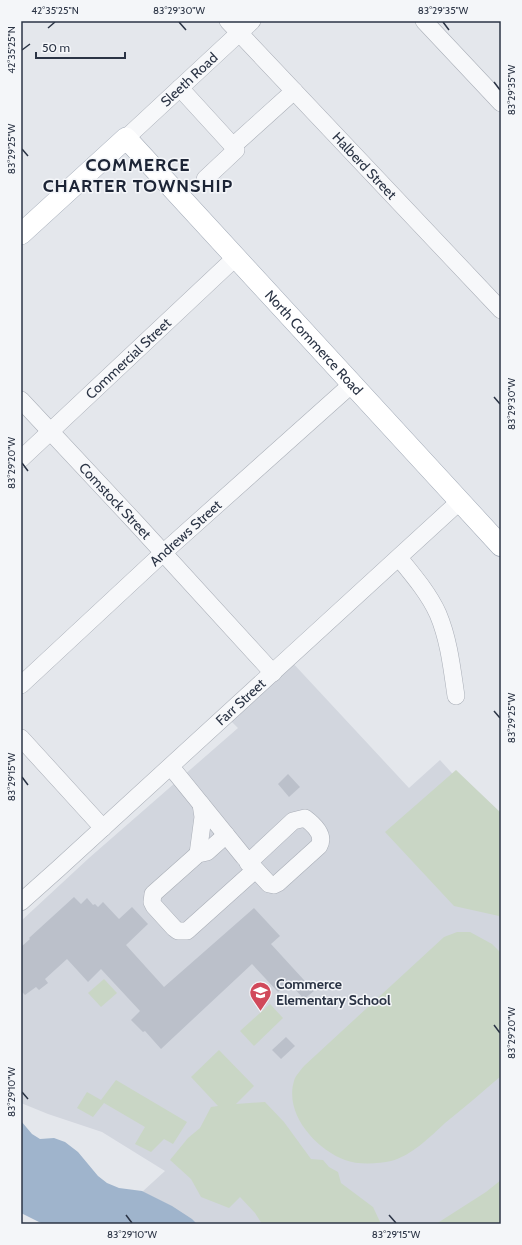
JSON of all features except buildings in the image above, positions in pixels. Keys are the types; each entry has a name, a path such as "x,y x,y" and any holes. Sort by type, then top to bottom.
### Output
{"main road":[{"path":"21,234 126,138"},
{"name":"North Commerce Road","path":"126,138 501,546"}],"street":[{"name":"Sleeth Road","path":"126,138 180,88 234,27 252,21"},
{"path":"424,21 501,103"},
{"name":"Halberd Street","path":"234,27 501,310"},
{"path":"180,88 236,150 205,178"},
{"path":"233,146 294,91"},
{"name":"Commercial Street","path":"21,459 236,258"},
{"name":"Andrews Street","path":"21,685 163,553 352,384"},
{"name":"Comstock Street","path":"21,400 273,673"},
{"name":"Farr Street","path":"21,902 460,501"},
{"path":"399,558 438,614 448,648 456,696"},
{"path":"21,738 103,828"},
{"path":"170,767 252,866 191,929 183,932 178,931 154,906 152,898 153,894 198,854 207,852 226,835"},
{"path":"198,854 203,817 201,804"}],"shaded area":[{"name":"Commerce Elementary School","path":"290,660 409,788 440,760 501,827 501,1224 107,1224 165,1171 102,1132 48,1114 21,1103 21,921 89,858 238,728 227,717"}],"green space":[{"path":"456,770 501,813 501,919 499,916 454,906 385,832"},
{"path":"457,932 470,932 492,944 501,953 501,1076 420,1145 398,1159 368,1164 350,1162 334,1155 313,1139 298,1118 292,1093 296,1077 304,1066 444,937"},
{"path":"104,979 117,993 101,1007 88,993"},
{"path":"270,1004 283,1018 254,1046 240,1031"},
{"path":"219,1050 254,1086 236,1104 265,1102 284,1122 311,1159 323,1160 329,1167 338,1172 341,1183 373,1207 381,1224 262,1224 255,1213 240,1197 229,1208 201,1197 191,1179 170,1160 188,1138 200,1128 211,1107 218,1106 191,1077"},
{"path":"116,1080 187,1122 173,1144 164,1139 151,1152 135,1144 145,1127 104,1103 93,1117 77,1108 87,1092 101,1100"},
{"path":"501,1180 501,1224 436,1224 486,1192"}],"water":[{"path":"21,1121 32,1134 40,1139 54,1138 65,1142 78,1152 98,1176 107,1183 119,1188 142,1191 172,1206 197,1224 43,1224 21,1213"}],"place":[{"name":"Commerce Elementary School","path":"261,1012"}],"district":[{"name":"COMMERCE CHARTER TOWNSHIP","path":"138,175"}]}
